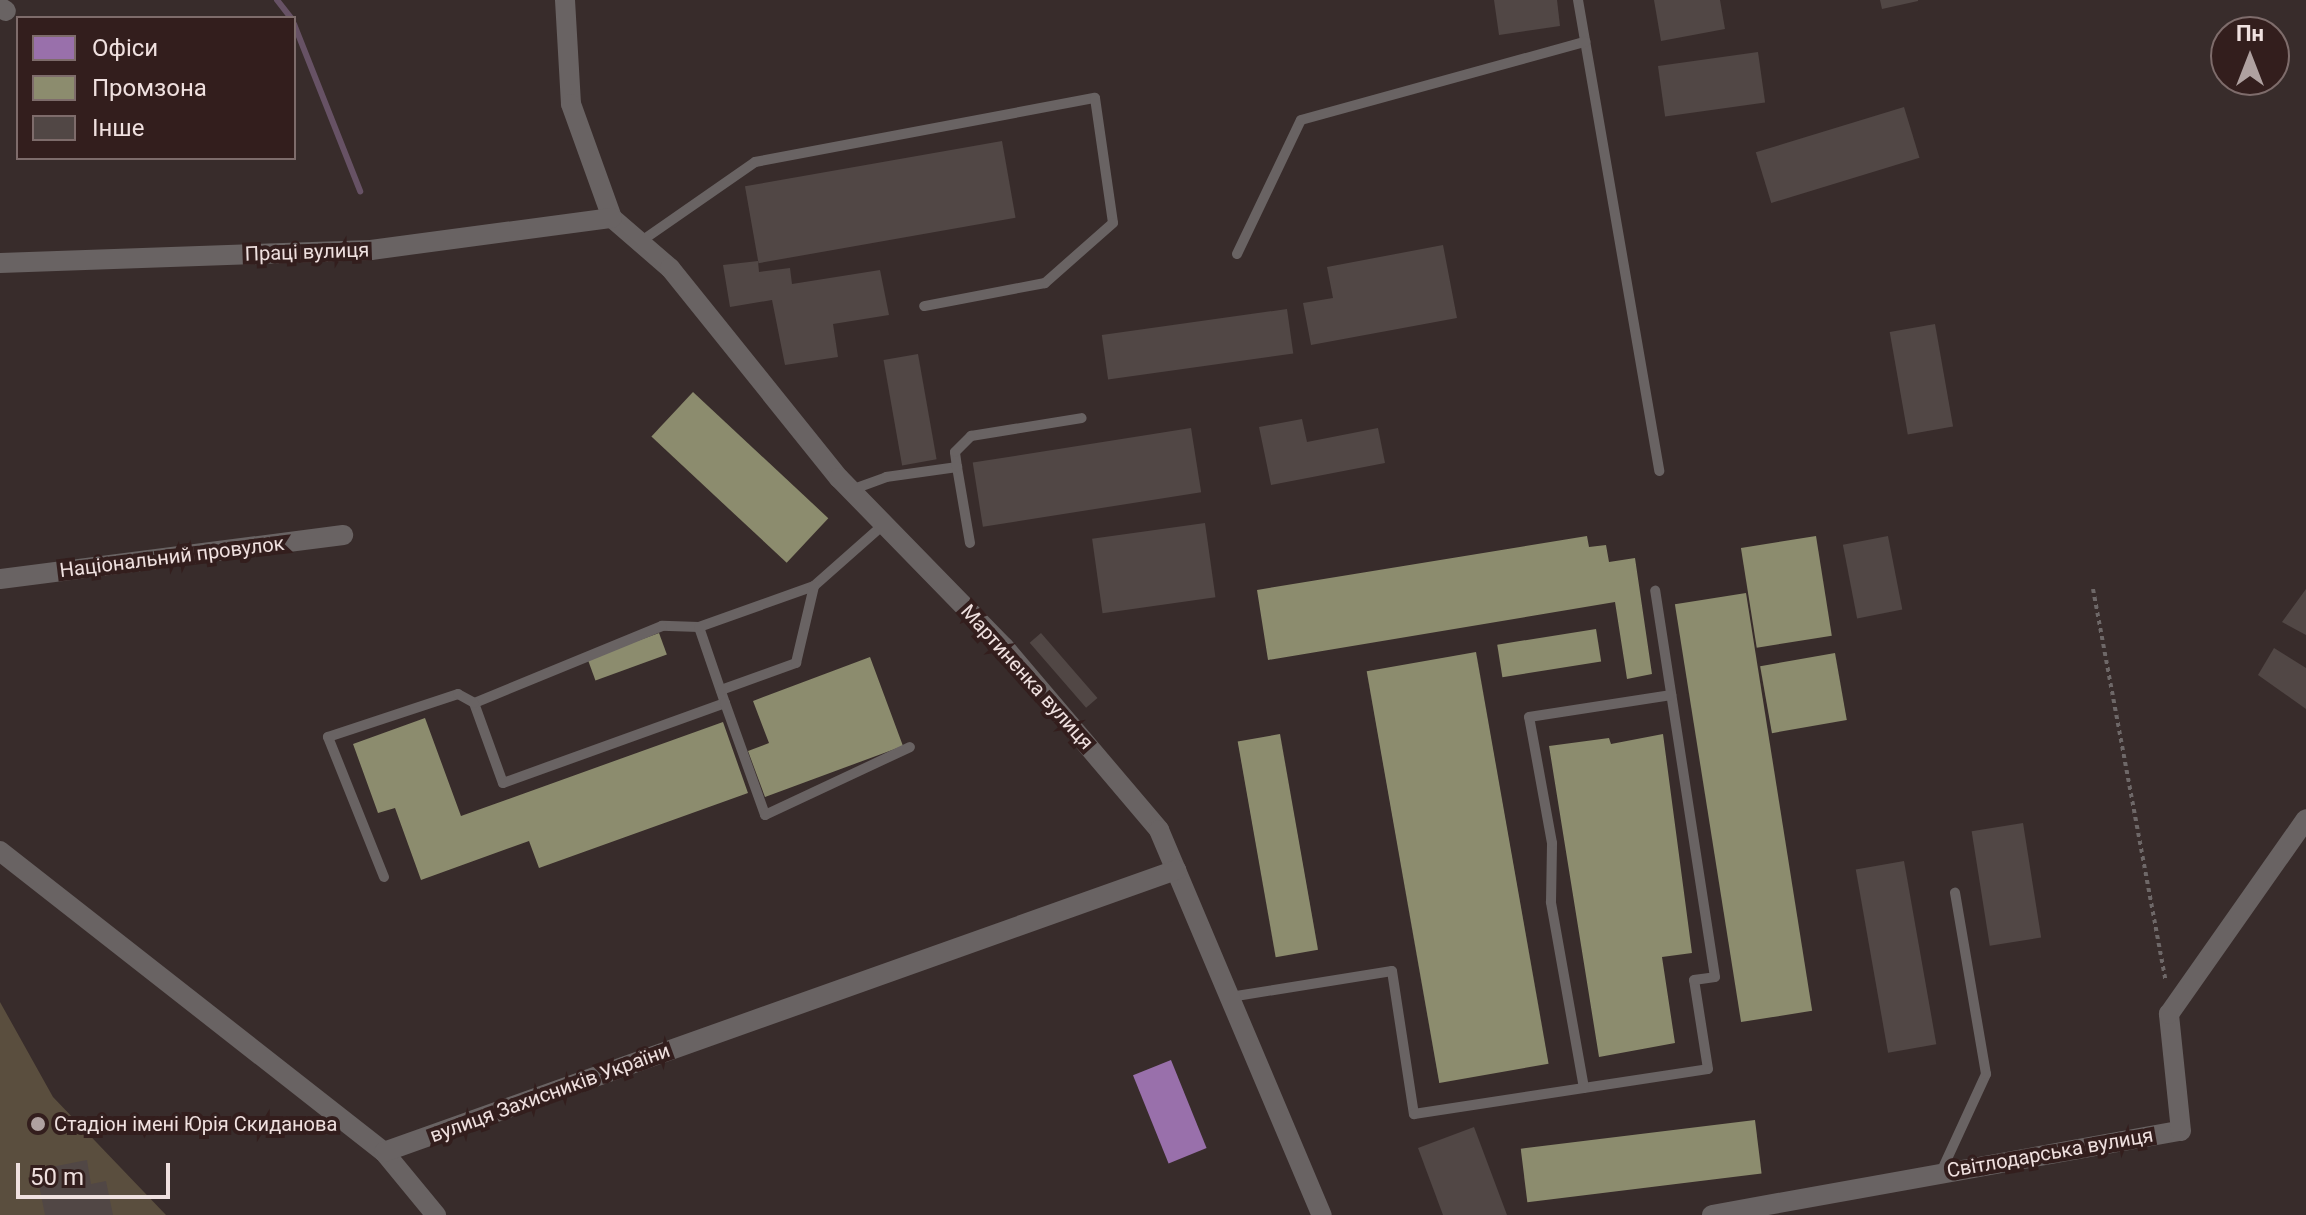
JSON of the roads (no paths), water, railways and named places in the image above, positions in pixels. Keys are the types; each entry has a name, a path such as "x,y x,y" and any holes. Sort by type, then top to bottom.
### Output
{"street":[{"path":"565,0 571,104 612,218"},
{"name":"Мартиненка вулиця","path":"612,218 670,268 851,490 1004,647 1159,830 1322,1215"},
{"name":"Праці вулиця","path":"0,263 371,250 612,218"},
{"name":"Національний провулок","path":"0,579 343,535"},
{"name":"Світлодарська вулиця","path":"1712,1215 2181,1131 2172,1011 2306,819"},
{"path":"0,851 384,1152 436,1215"},
{"name":"вулиця Захисників України","path":"384,1152 1176,870"}],"lane":[{"path":"1578,0 1659,471"},
{"path":"1237,254 1301,120 1585,42"},
{"path":"640,242 755,162 1095,98 1113,223 1045,283 924,306"},
{"path":"970,543 955,452 971,436 1082,418"},
{"path":"851,490 886,477 957,467"},
{"path":"474,703 662,626 699,627 814,586 884,524"},
{"path":"721,690 796,663 814,586"},
{"path":"1230,997 1392,971 1414,1114 1708,1069 1694,980 1715,977 1655,591"},
{"path":"699,627 765,815 910,747"},
{"path":"384,877 328,737 458,694 474,703 503,783 725,703"},
{"path":"1584,1088 1551,902 1552,843 1529,717 1671,695"},
{"path":"1941,1172 1986,1074 1955,893"}],"waterway":[{"path":"277,0 289,16"},
{"path":"296,29 360,191"}],"place":[{"name":"Стадiон імені Юрія Скиданова","path":"38,1124"}]}
